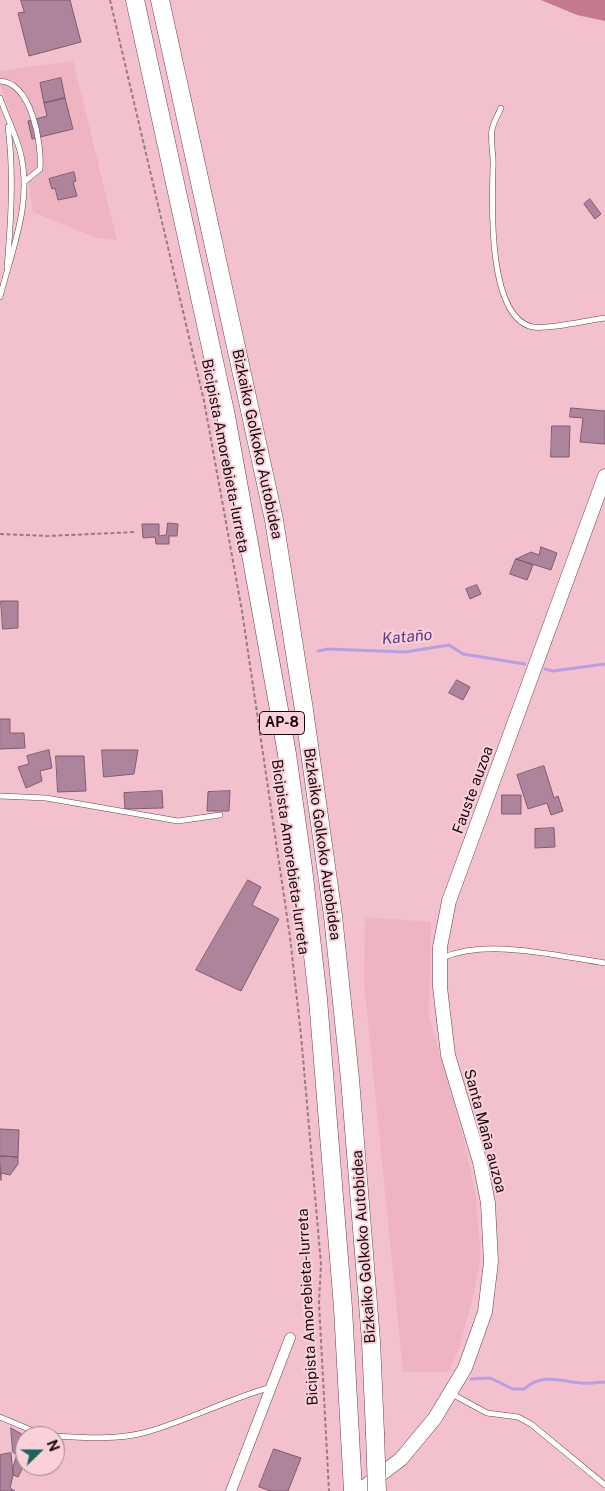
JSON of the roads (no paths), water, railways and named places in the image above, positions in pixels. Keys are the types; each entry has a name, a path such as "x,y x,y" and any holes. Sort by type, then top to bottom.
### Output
{"highway":[{"name":"Bizkaiko Golkoko Autobidea","path":"135,0 224,407 287,754 303,868 318,999 343,1308 353,1491"},
{"name":"Bizkaiko Golkoko Autobidea","path":"160,0 274,520 304,710 333,916 350,1079 371,1340 377,1491"}],"street":[{"name":"Fauste auzoa","path":"439,959 449,900 605,476"},
{"name":"Santa Maña auzoa","path":"358,1491 401,1459 435,1418 452,1394 471,1354 485,1312 491,1262 488,1204 480,1162 448,1055 439,959"},
{"path":"230,1491 290,1338"}],"lane":[{"path":"0,81 10,81 20,90 29,106 41,153 40,169 24,182"},
{"path":"0,98 20,151 24,182 18,234 0,297"},
{"path":"500,108 492,130 493,169 491,196 494,258 509,303 517,318 532,327 605,318"},
{"path":"6,278 11,211 11,149 7,117"},
{"path":"0,796 46,798 178,821 220,815"},
{"path":"439,959 456,952 485,948 605,963"},
{"path":"65,1437 93,1439 147,1432 240,1396 272,1386"},
{"path":"452,1394 487,1413 518,1417 531,1424 605,1485"},
{"path":"0,1417 21,1426"}],"waterway":[{"name":"Kataño","path":"318,651 328,649 405,652 449,645 463,654 525,664"},
{"name":"Kataño","path":"545,669 553,671 605,664"},
{"path":"471,1379 490,1378 513,1389 524,1389 537,1381 551,1379 584,1383 605,1382"}]}
